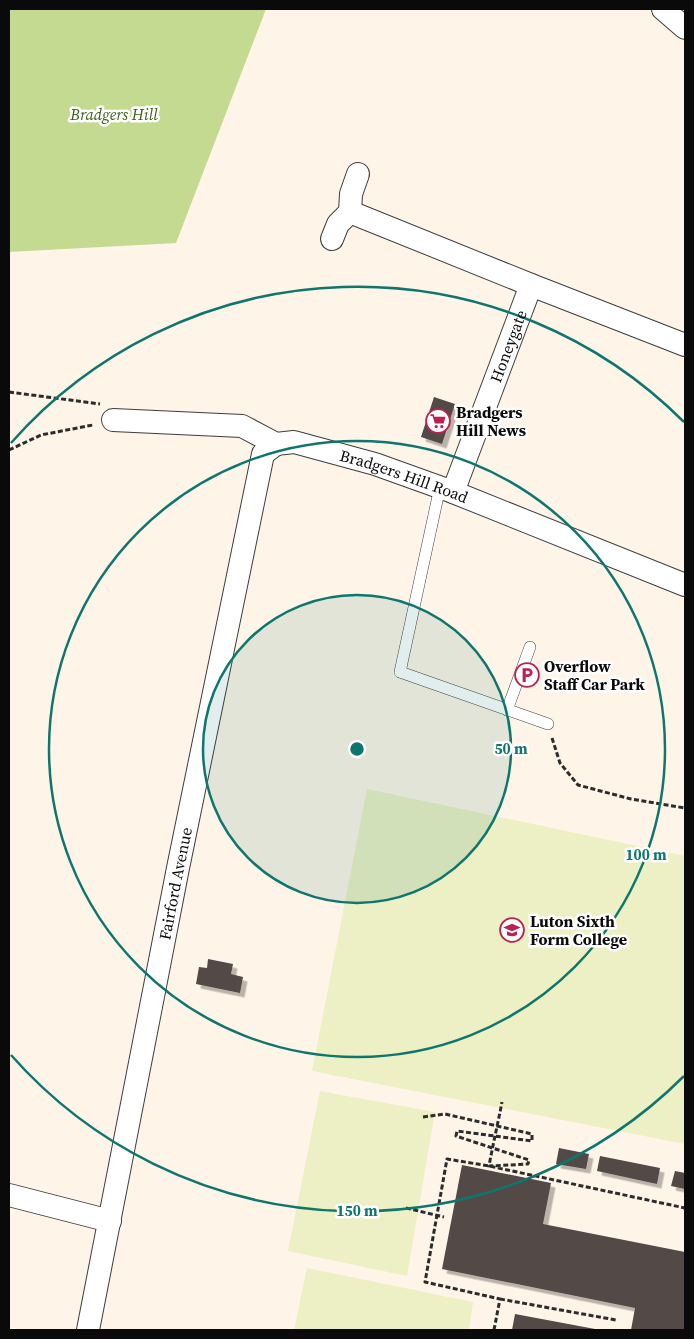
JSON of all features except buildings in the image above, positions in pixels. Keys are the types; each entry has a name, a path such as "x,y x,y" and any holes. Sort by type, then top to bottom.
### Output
{"street":[{"path":"663,9 685,28"},
{"path":"332,239 338,224 350,212 351,194 358,174"},
{"path":"350,212 685,345"},
{"name":"Honeygate","path":"446,489 531,284"},
{"name":"Bradgers Hill Road","path":"113,420 242,426 276,444 294,442 375,464 446,489 685,585"},
{"name":"Fairford Avenue","path":"88,1330 178,868 263,454 276,444"},
{"path":"9,1195 13,1198 110,1221"}],"lane":[{"path":"446,489 400,672 548,724"},
{"path":"507,710 530,647"}],"path":[{"path":"9,450 41,435 113,420"},
{"path":"548,724 560,763 578,785 631,799 685,808"},
{"path":"489,1166 502,1102"},
{"path":"423,1117 445,1114 532,1134 532,1141 457,1131 456,1136 529,1160 528,1164 489,1166"},
{"path":"616,1320 500,1300 425,1282 447,1159 489,1166 685,1208"},
{"path":"406,1208 444,1217"},
{"path":"494,1330 500,1300"}],"green space":[{"name":"Bradgers Hill","path":"9,9 266,9 176,243 9,252"},
{"path":"367,789 685,856 685,1144 312,1071"},
{"path":"320,1091 435,1112 407,1276 288,1251"},
{"path":"307,1268 473,1302 469,1330 294,1330"}],"place":[{"name":"Bradgers Hill News","path":"438,421"},
{"name":"Overflow Staff Car Park","path":"527,675"},
{"name":"Luton Sixth Form College","path":"512,930"}]}
